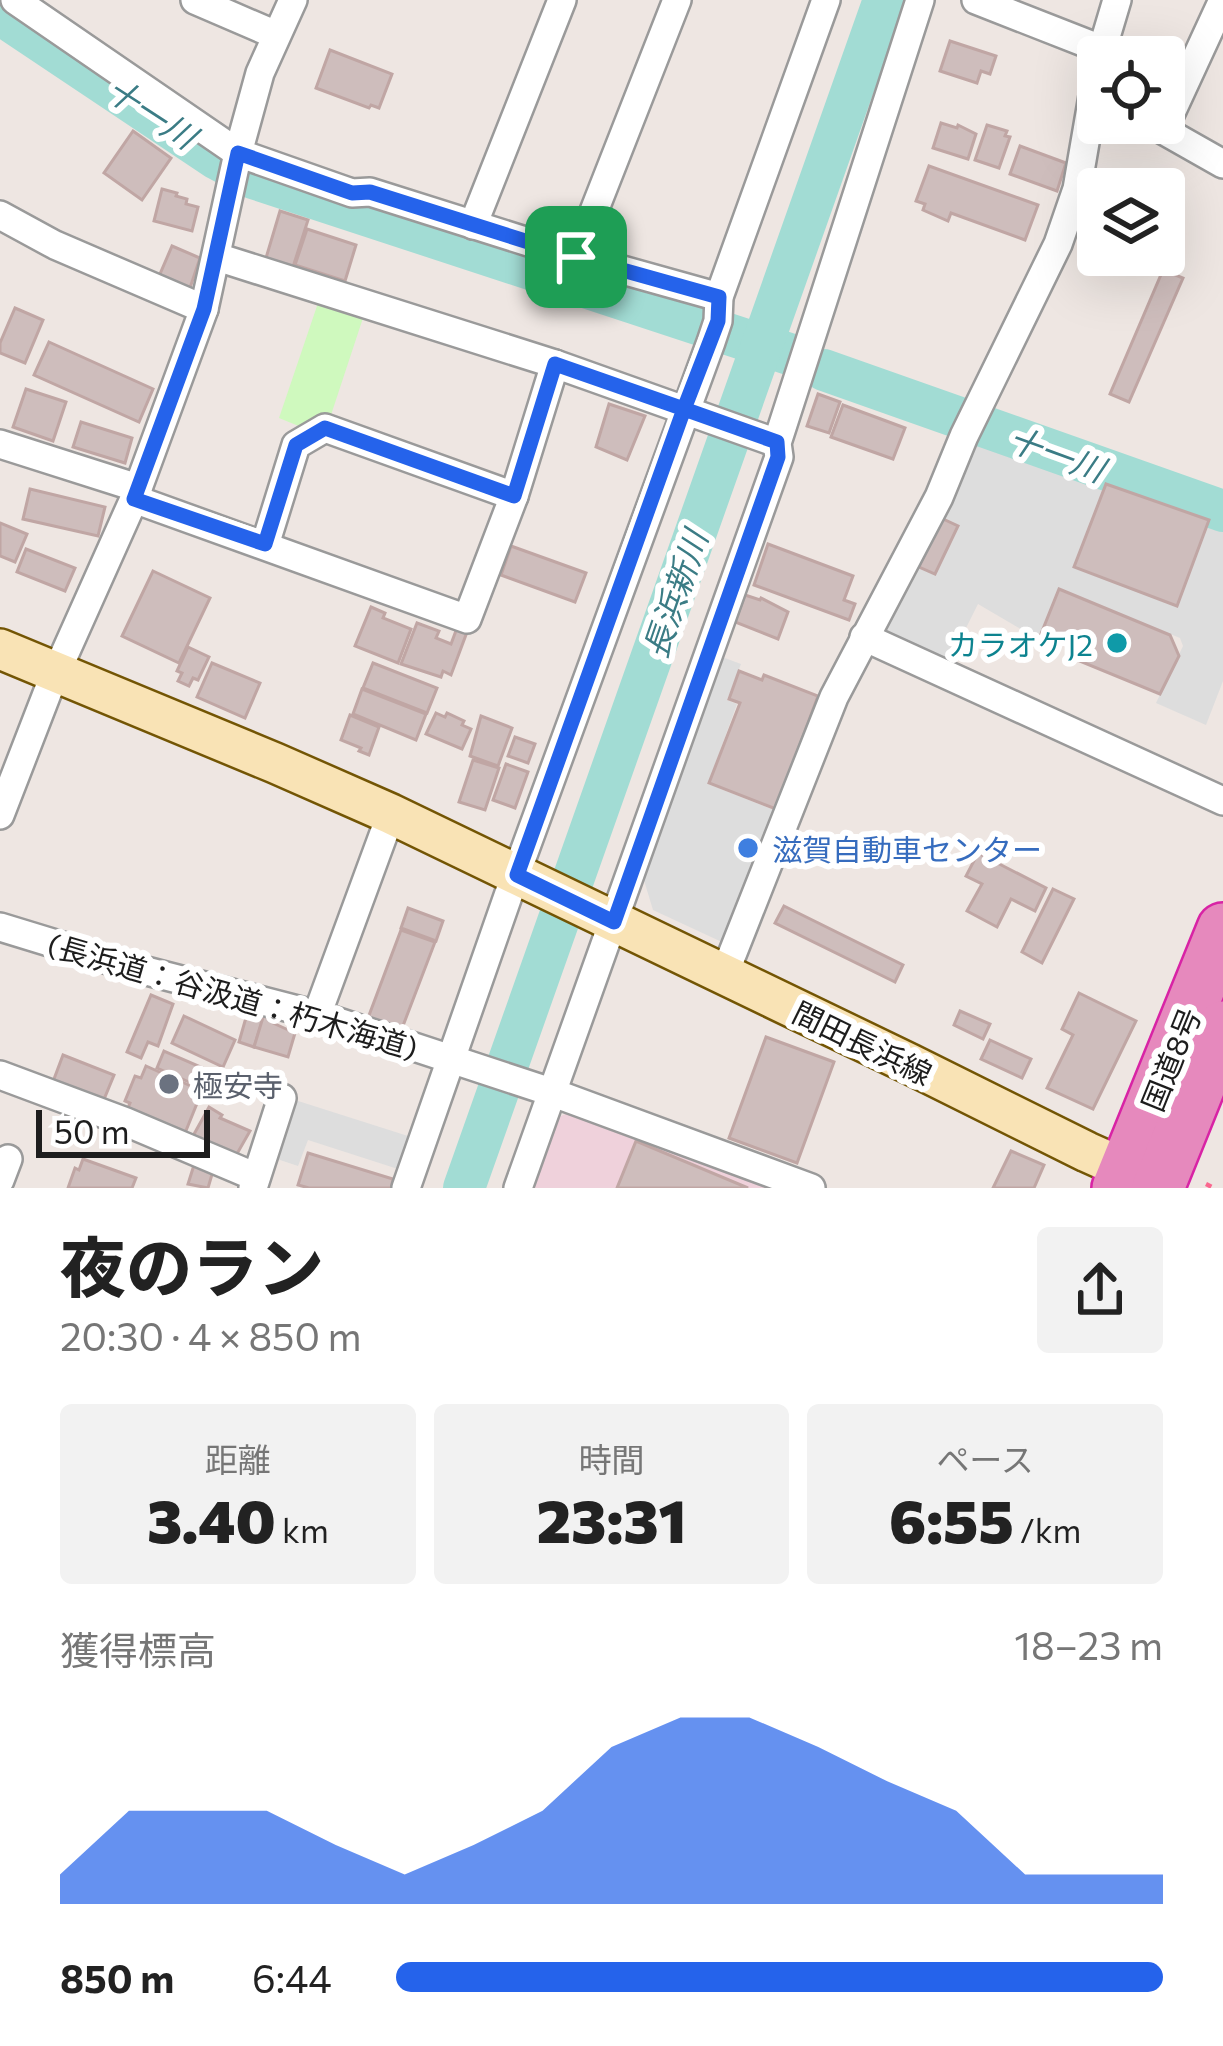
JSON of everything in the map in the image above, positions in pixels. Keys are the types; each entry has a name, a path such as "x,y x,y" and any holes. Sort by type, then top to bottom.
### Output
{"highway":[{"name":"国道8号","path":"1164,1184 1223,929"},
{"name":"国道8号","path":"1164,1184 1223,1027"}],"main road":[{"path":"0,649 391,814 524,878"},
{"name":"間田長浜線","path":"524,878 1164,1184"}],"street":[{"path":"15,0 236,165 352,193 370,192 576,257 716,320"},
{"path":"195,0 276,35"},
{"path":"0,815 136,493 204,309 260,73 293,0"},
{"path":"473,225 562,0"},
{"path":"576,257 677,0"},
{"path":"406,1188 459,1061 690,411 716,320 826,0"},
{"path":"518,1188 545,1090 778,457 772,441 920,0"},
{"path":"976,0 1077,46"},
{"path":"1107,36 1117,0"},
{"path":"1185,64 1222,0"},
{"path":"1185,142 1223,164"},
{"path":"724,975 834,697 938,497 1058,244 1077,189 1085,144"},
{"path":"0,215 55,245 204,309"},
{"path":"217,257 555,364 772,441"},
{"path":"0,445 466,619 514,496 555,364"},
{"path":"265,544 296,445 325,428 514,496"},
{"path":"864,637 1223,801"},
{"path":"316,1015 391,814"},
{"name":"(長浜道：谷汲道：朽木海道)","path":"0,927 316,1015 459,1061 811,1188"},
{"path":"0,1076 126,1122 255,1182 282,1098"}],"shaded area":[{"path":"977,443 1106,484 1074,567 1176,605 1209,520 1223,526 1223,681 1206,725 1156,703 1183,646 1180,638 1060,589 1041,634 1024,631 978,604 948,664 879,632"},
{"path":"722,657 741,664 727,700 737,704 708,784 777,811 724,943 653,910 643,877"},
{"path":"295,1100 408,1136 401,1170 308,1140 298,1166 274,1158"},
{"path":"579,1108 780,1188 530,1188 554,1119"}],"green space":[{"path":"318,303 363,318 331,415 301,427 279,418"}],"building":[{"path":"950,41 996,56 990,74 981,71 977,83 940,71"},
{"path":"330,50 392,74 379,108 316,88"},
{"path":"941,123 976,134 968,159 933,148"},
{"path":"987,125 1007,131 1005,136 1010,137 999,168 975,160"},
{"path":"133,131 171,158 142,200 104,173"},
{"path":"1020,146 1066,163 1057,191 1010,174"},
{"path":"929,166 1038,205 1025,240 951,213 948,221 923,210 925,204 916,201"},
{"path":"162,189 198,207 192,231 154,221"},
{"path":"280,211 308,220 293,267 266,258"},
{"path":"307,229 356,245 345,281 295,265"},
{"path":"172,246 200,258 188,294 157,281"},
{"path":"1160,276 1183,278 1129,402 1110,394"},
{"path":"15,308 43,320 25,363 0,353"},
{"path":"49,342 153,389 139,422 34,375"},
{"path":"26,389 66,402 53,441 13,427"},
{"path":"818,394 840,402 829,433 807,426"},
{"path":"609,404 645,416 627,460 596,447"},
{"path":"843,405 905,428 893,459 831,437"},
{"path":"81,422 132,438 125,463 73,447"},
{"path":"1106,484 1209,520 1177,606 1074,567"},
{"path":"30,489 105,507 98,536 23,519"},
{"path":"941,518 958,526 935,574 919,567"},
{"path":"0,523 27,534 15,562 0,556"},
{"path":"768,544 853,576 844,600 855,604 849,620 754,585"},
{"path":"511,546 586,573 575,602 501,575"},
{"path":"26,549 75,568 65,591 17,572"},
{"path":"153,571 210,598 179,663 122,636"},
{"name":"カラオケJ2","path":"1059,589 1170,635 1179,656 1160,694 1077,660 1081,650 1041,634"},
{"path":"745,595 788,612 778,639 735,622"},
{"path":"371,607 385,613 383,618 411,629 398,663 355,646"},
{"path":"417,623 439,631 436,638 451,644 457,628 467,632 451,675 443,671 441,677 401,664"},
{"path":"188,647 209,657 198,680 193,678 189,686 178,681 182,673 177,671"},
{"path":"212,663 260,683 245,718 197,697"},
{"path":"373,663 437,688 427,713 363,688"},
{"path":"739,671 762,680 764,675 818,696 776,809 709,783 740,703 729,699"},
{"path":"362,689 426,714 416,740 353,714"},
{"path":"436,713 445,717 447,713 471,729 462,749 426,734"},
{"path":"350,715 379,727 369,755 341,740"},
{"path":"481,716 512,728 498,766 470,756"},
{"path":"515,737 535,744 528,763 508,756"},
{"path":"473,760 499,768 485,810 459,802"},
{"path":"506,764 528,772 515,808 493,800"},
{"path":"978,853 1046,888 1035,911 1011,899 997,927 967,911 982,884 966,876"},
{"path":"1053,889 1074,899 1042,963 1022,952"},
{"path":"784,906 903,965 895,982 775,923"},
{"path":"408,908 443,921 436,941 401,928"},
{"path":"401,930 435,942 401,1031 368,1018"},
{"path":"1079,993 1136,1021 1093,1109 1047,1088 1073,1035 1062,1029"},
{"path":"151,995 173,1004 158,1046 148,1042 141,1058 127,1052"},
{"path":"960,1011 990,1024 983,1039 954,1025"},
{"path":"247,1014 263,1019 254,1047 239,1042"},
{"path":"264,1014 295,1033 288,1057 254,1047"},
{"path":"184,1016 235,1040 223,1067 172,1043"},
{"path":"766,1037 834,1062 797,1163 729,1138"},
{"path":"990,1040 1031,1059 1022,1078 981,1059"},
{"path":"164,1051 203,1068 196,1085 157,1068"},
{"path":"63,1055 114,1075 100,1109 51,1087"},
{"path":"146,1066 202,1091 183,1138 126,1113 130,1103 125,1101 135,1076 141,1078"},
{"path":"209,1107 220,1118 250,1131 234,1159 193,1136"},
{"path":"636,1141 748,1188 617,1188"},
{"path":"1011,1151 1044,1165 1034,1188 993,1188"},
{"path":"308,1153 393,1179 391,1188 298,1185"},
{"path":"83,1159 136,1178 132,1188 68,1188"},
{"path":"194,1165 213,1171 208,1188 188,1184"}],"waterway":[{"name":"長浜新川","path":"464,1188 884,0"},
{"name":"十一川","path":"0,14 217,159 253,178 789,354"},
{"name":"十一川","path":"824,370 1223,511"}],"place":[{"name":"カラオケJ2","path":"1117,643"},
{"name":"滋賀自動車センター","path":"748,848"},
{"name":"極安寺","path":"169,1084"}],"route":[{"path":"576,257 370,192 352,193 238,153 204,309 134,499 265,544 296,445 325,428 514,496 555,364 684,409 517,875 614,922 778,457 777,442 684,409 718,321 719,297 576,257"}]}
